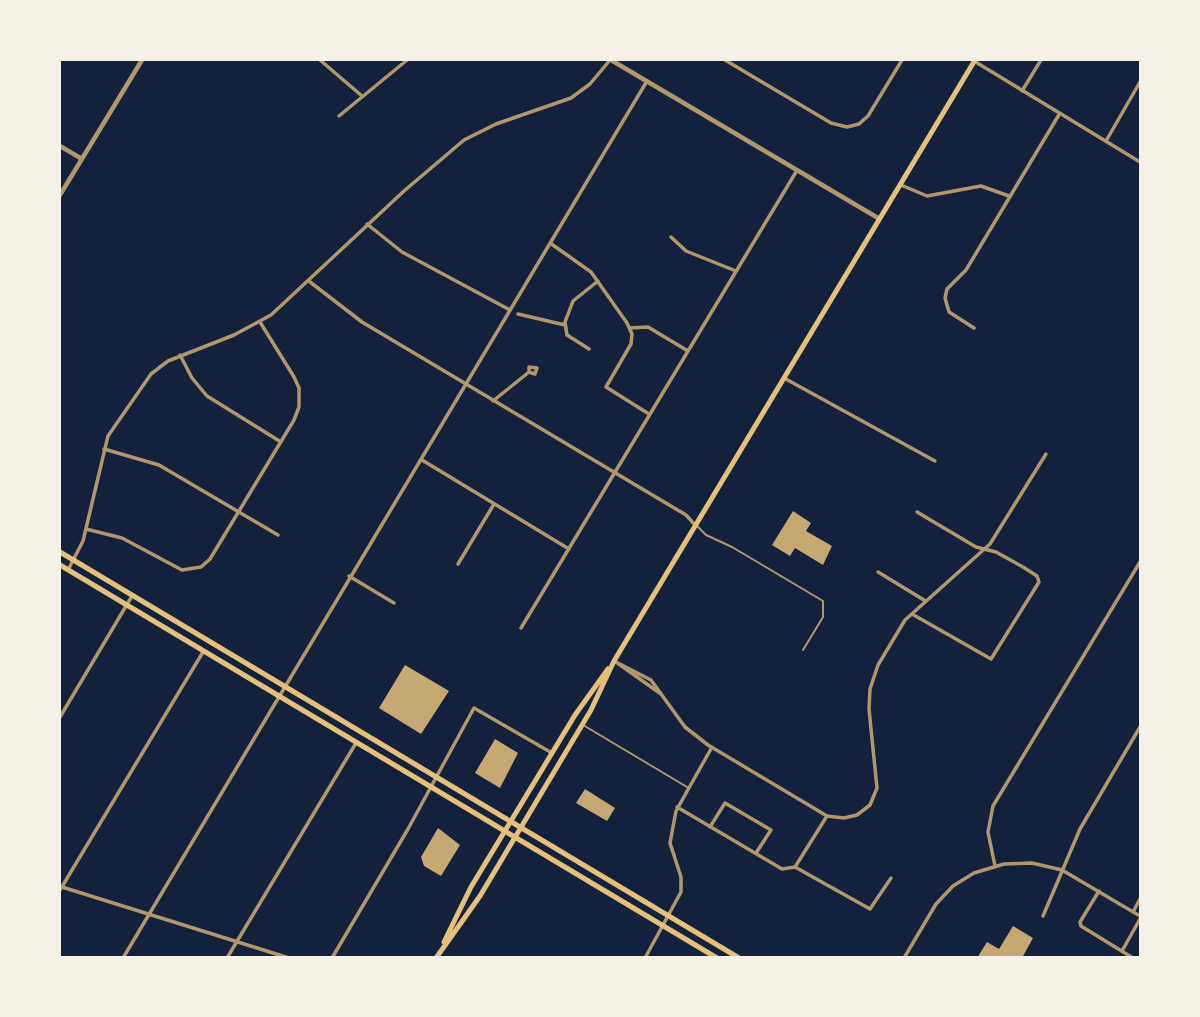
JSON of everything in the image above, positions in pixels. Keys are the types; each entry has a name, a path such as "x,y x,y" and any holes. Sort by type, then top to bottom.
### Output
{"main road":[{"path":"442,948 463,902 511,821 552,753 614,660 974,60"},
{"path":"60,552 739,957"},
{"path":"60,565 717,957"},
{"path":"436,957 469,913 582,725 614,660"}],"street":[{"path":"60,195 142,60"},
{"path":"320,60 362,96"},
{"path":"339,116 407,60"},
{"path":"68,570 86,529 109,434 142,384 161,366 180,355 260,322 464,140 496,124 571,98 590,84 610,60 878,218"},
{"path":"725,60 834,125 853,127 864,121 902,60"},
{"path":"974,60 1140,162"},
{"path":"1022,91 1041,60"},
{"path":"123,957 648,81"},
{"path":"1106,141 1140,82"},
{"path":"974,328 949,312 945,294 965,270 1060,113"},
{"path":"60,145 82,159"},
{"path":"521,628 796,172"},
{"path":"899,183 927,196 981,186 1010,196"},
{"path":"367,224 402,252 510,310"},
{"path":"671,237 686,251 736,271"},
{"path":"550,243 584,265 629,328 631,344 606,387 650,414"},
{"path":"309,281 348,313 686,516 695,525"},
{"path":"589,349 567,335 565,325 573,301 598,281"},
{"path":"518,314 565,325"},
{"path":"86,529 122,538 182,570 201,567 211,558 298,413 299,388 260,322"},
{"path":"629,328 648,327 688,351"},
{"path":"180,355 192,379 207,396 281,442"},
{"path":"493,401 528,372"},
{"path":"784,378 935,461"},
{"path":"104,449 159,465 278,535"},
{"path":"614,660 662,695 688,730 712,747 829,816 857,816 870,805 876,795 877,776 869,709 870,689 882,657 911,614 986,549 1046,454"},
{"path":"422,460 569,549"},
{"path":"458,564 494,504"},
{"path":"911,614 991,659 1039,582 1037,576 1023,567 976,547 917,512"},
{"path":"995,866 988,832 993,806 1140,562"},
{"path":"878,572 925,601"},
{"path":"349,576 394,603"},
{"path":"60,717 132,595"},
{"path":"203,650 60,888 289,957"},
{"path":"331,957 474,708 552,753"},
{"path":"1043,916 1085,820 1140,727"},
{"path":"227,957 357,742"},
{"path":"645,957 670,916 681,888 670,843 677,807 712,747"},
{"path":"710,827 725,803 771,830 756,853"},
{"path":"677,807 782,869 796,867 870,909 891,878"},
{"path":"796,867 829,816"},
{"path":"904,957 942,897 967,877 995,866 1023,862 1062,870 1140,918 1122,951"},
{"path":"1099,891 1080,922 1081,926 1133,957"},
{"path":"1133,912 1140,899"}],"lane":[{"path":"695,525 706,535 732,547 823,601 824,617 803,650"},
{"path":"582,725 687,787"}],"building":[{"path":"793,511 811,523 806,531 832,546 823,565 795,548 790,556 772,545"},
{"path":"405,665 449,691 421,734 379,708"},
{"path":"495,739 518,753 500,788 475,773"},
{"path":"585,789 615,808 607,821 576,803"},
{"path":"438,828 460,845 441,876 424,866 421,857"},
{"path":"1013,926 1033,938 1022,958 977,958 987,942 999,949"}]}
